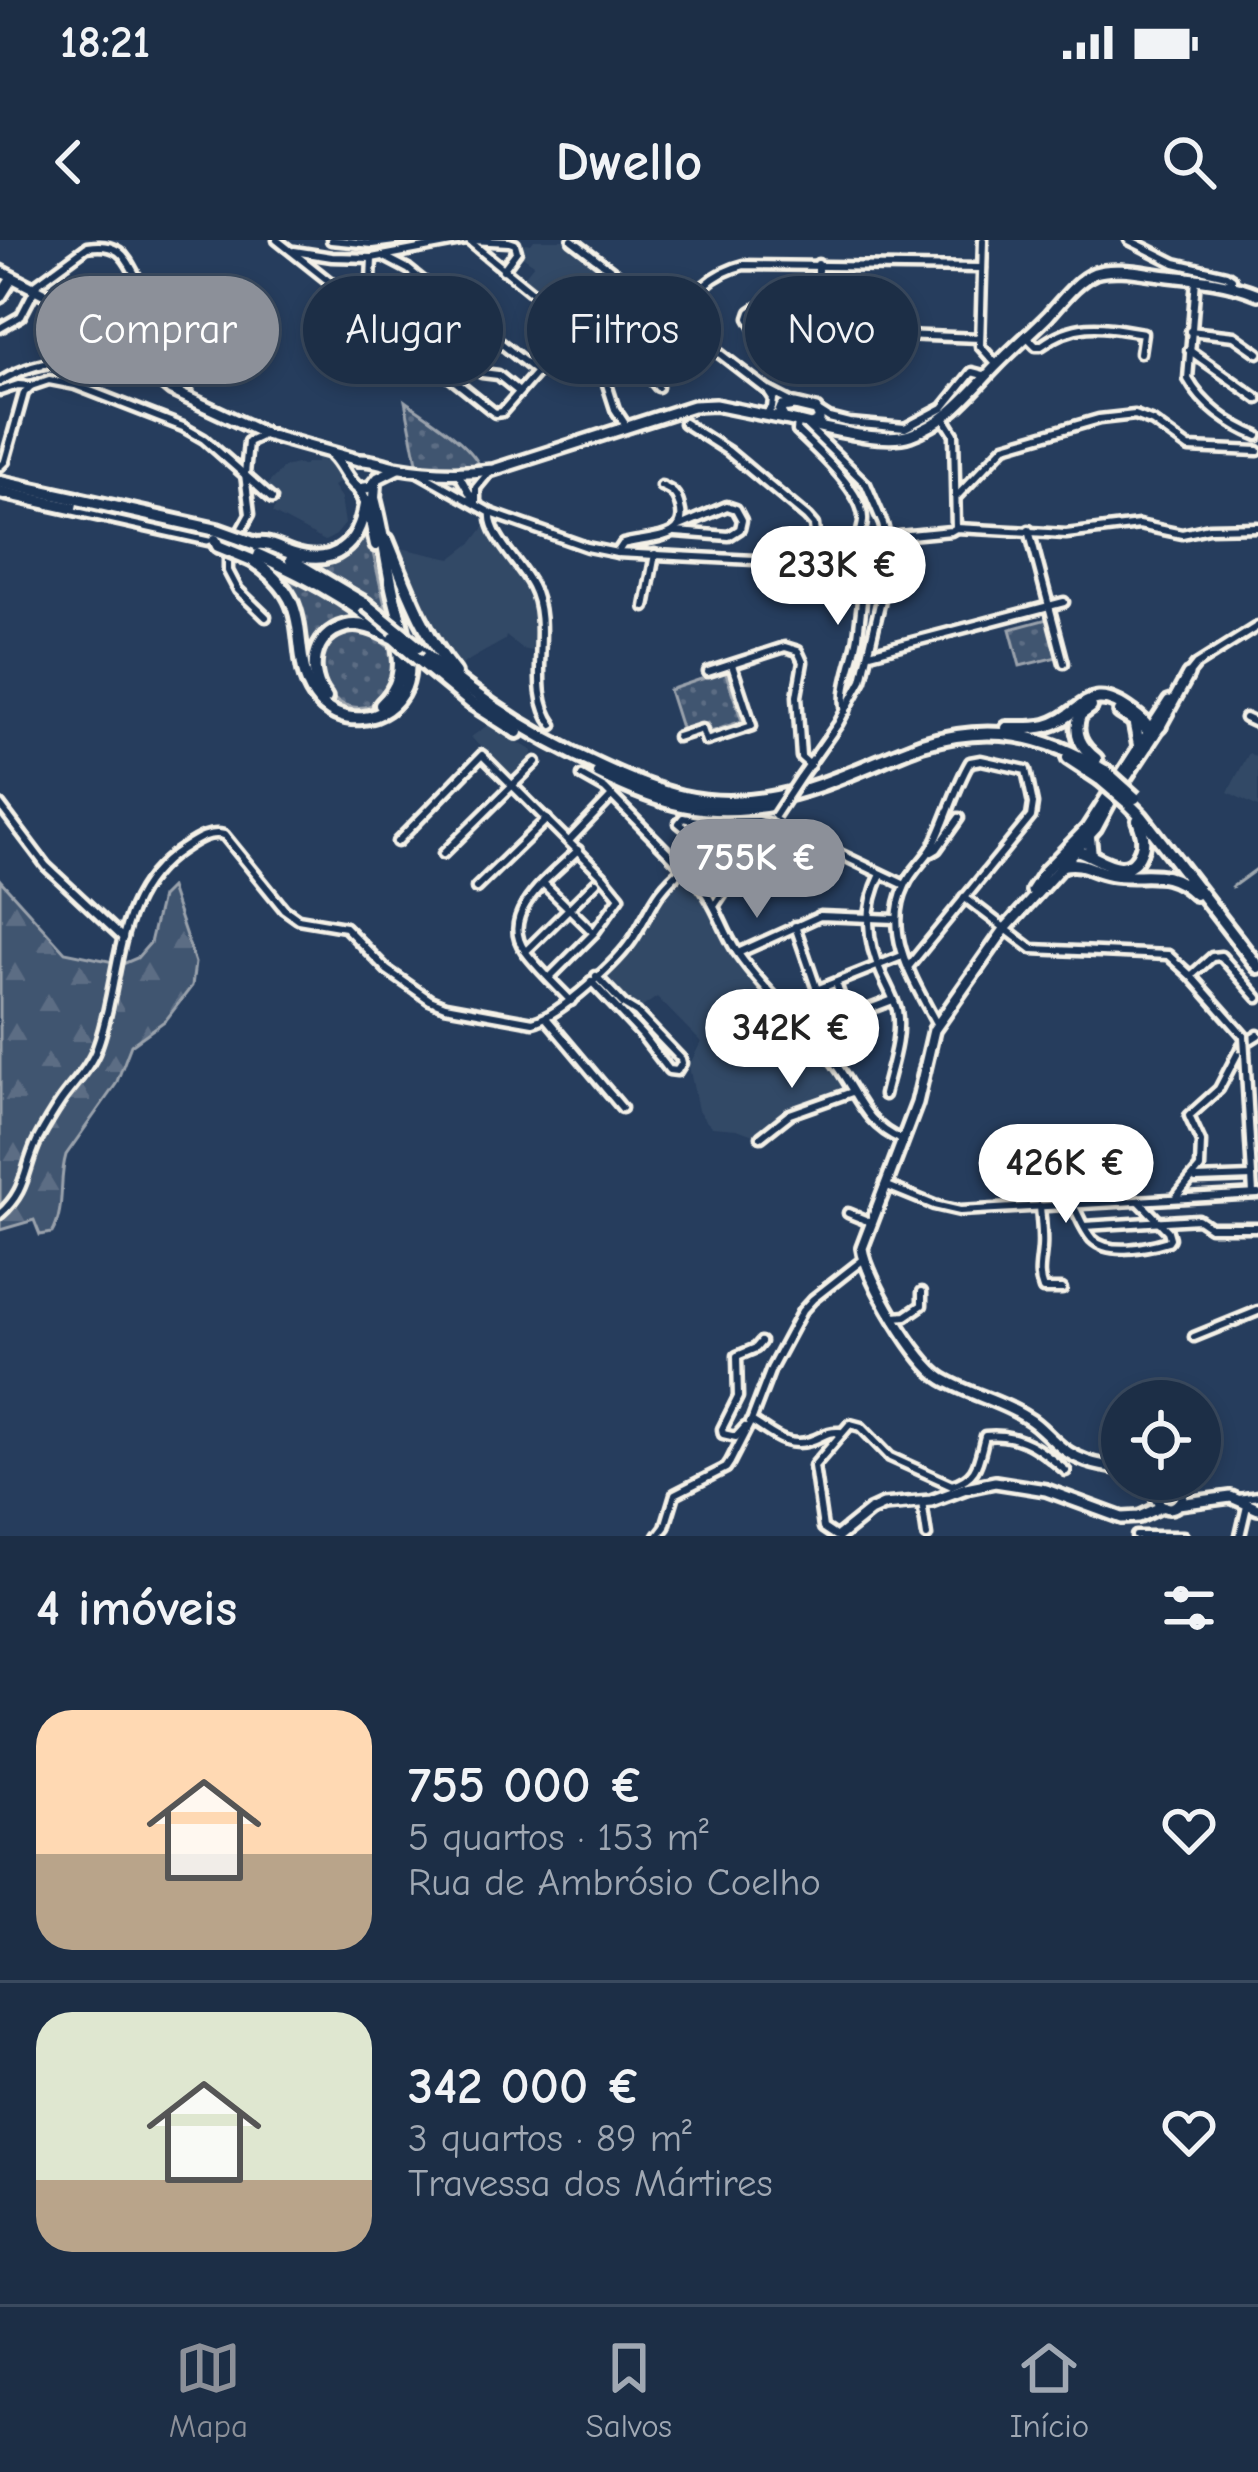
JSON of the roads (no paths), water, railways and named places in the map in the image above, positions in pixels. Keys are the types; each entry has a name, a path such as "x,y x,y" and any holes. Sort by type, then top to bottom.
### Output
{"highway":[{"path":"253,552 290,598 305,674 316,699 346,718 374,716 397,700 408,676 374,498 376,481"},
{"path":"0,482 153,514 314,571 365,604 470,703 526,738 621,785 678,806 729,811 780,804 932,748 983,738 1030,742 1102,775"},
{"path":"359,489 400,658 400,675 390,697 372,710 338,707 316,683 317,650 346,626 376,626"},
{"path":"0,492 253,552 308,579 530,733 649,788 699,800 736,802 784,795 944,737 981,733 1058,745 1131,800 1258,956"},
{"path":"253,552 265,542 312,558 336,553 358,532 365,501"},
{"path":"380,519 434,645 476,697"},
{"path":"922,744 966,729 1048,725 1097,699 1115,702 1135,718 1143,745"},
{"path":"1102,775 1102,764 1078,738 1080,715 1090,707 1105,706 1157,722"},
{"path":"1135,718 1148,716 1157,722"},
{"path":"1143,745 1157,722"},
{"path":"1062,865 1090,860 1119,868 1138,858 1142,829 1131,800"},
{"path":"1131,800 1258,967"},
{"path":"1079,843 1090,860 1109,874 1167,876 1208,904"}],"main road":[{"path":"0,271 36,289"},
{"path":"780,408 887,439 908,436 963,404 1075,287 1094,274 1196,279 1258,294"},
{"path":"0,298 12,278"},
{"path":"164,384 171,390 187,391 265,434 358,460 458,473 493,470 693,406 763,414 795,405 818,422"},
{"path":"328,451 359,489 368,489 399,467"},
{"path":"348,476 358,460"},
{"path":"373,461 379,472 376,481"},
{"path":"1157,722 1188,674"},
{"path":"1101,1465 1077,1458 1025,1416 942,1378 922,1359 874,1284 863,1244 919,1096 937,1025 1016,916 1079,843 1143,745"},
{"path":"1016,916 1038,881 1079,843"},
{"path":"837,1536 884,1504 922,1502 982,1484 1046,1490 1122,1518 1163,1506"},
{"path":"1139,1516 1153,1500"},
{"path":"1158,1500 1171,1508 1202,1500"},
{"path":"1178,1504 1181,1500"},
{"path":"1221,1500 1251,1502"}],"street":[{"path":"277,240 494,413 502,412 527,384"},
{"path":"332,240 372,244 402,240"},
{"path":"291,251 372,258 469,240 515,244 517,251 502,270"},
{"path":"469,240 527,290"},
{"path":"572,240 621,276"},
{"path":"582,240 590,252"},
{"path":"982,240 980,346 997,365"},
{"path":"1129,240 1174,263 1226,275 1232,285"},
{"path":"51,275 94,244 122,253 136,276"},
{"path":"408,269 412,251"},
{"path":"385,257 408,269 527,359"},
{"path":"372,258 371,281 376,289 482,373 498,376 519,392"},
{"path":"719,276 758,263 982,268"},
{"path":"818,264 818,276"},
{"path":"1196,279 1186,368 1193,389 1227,420 1258,436"},
{"path":"0,328 21,316 36,293"},
{"path":"1027,337 1040,346 1083,326 1101,326 1143,333 1140,352"},
{"path":"1190,331 1234,337 1258,352"},
{"path":"918,336 980,338"},
{"path":"1189,350 1258,398"},
{"path":"721,354 795,405"},
{"path":"0,386 36,365"},
{"path":"846,711 843,700 859,632 864,515 851,489 797,431 835,420 905,428 943,408 972,372 987,376"},
{"path":"0,386 31,386 49,380 75,385 183,427 204,439 272,499"},
{"path":"180,384 187,391 191,384"},
{"path":"607,384 621,429"},
{"path":"0,466 24,394 31,386"},
{"path":"767,390 780,408"},
{"path":"956,497 1005,446 1099,419 1135,415 1189,448 1258,451"},
{"path":"944,418 954,434 956,528"},
{"path":"714,906 846,711 862,680 889,570 887,537 866,484 828,448 818,422"},
{"path":"818,422 828,448"},
{"path":"684,423 728,452 807,518 814,525 816,544"},
{"path":"265,434 248,442 245,474 250,514 228,554 228,571 238,590 266,617"},
{"path":"413,469 491,513 587,548 617,553 754,560 816,544 956,528 1066,534 1127,525 1182,534 1258,527"},
{"path":"476,504 476,488 493,470"},
{"path":"458,473 476,504"},
{"path":"457,495 458,473"},
{"path":"662,486 676,496 683,519 678,529"},
{"path":"617,553 629,542 678,529 727,506 736,509 742,520 740,529 729,536 678,529"},
{"path":"491,513 489,524 538,598 541,700 553,725"},
{"path":"1029,530 1064,663"},
{"path":"645,607 655,554"},
{"path":"870,653 1064,602"},
{"path":"1188,674 1196,664 1258,630"},
{"path":"708,672 785,647 798,651 803,662 796,696 801,757 810,765"},
{"path":"677,736 703,729 706,741 752,726 732,665"},
{"path":"1245,718 1258,724"},
{"path":"397,842 482,755 620,897 594,933 549,978"},
{"path":"443,854 536,762"},
{"path":"909,966 1033,812 1028,773 1021,767 970,762 928,854 905,885 896,919 898,941 903,956 937,1025"},
{"path":"582,776 605,789 684,868 710,898 738,953 763,986 834,1061 876,1126 902,1140"},
{"path":"569,841 612,796"},
{"path":"0,805 46,866 123,938"},
{"path":"716,823 701,842 680,823 682,818 716,823 772,820"},
{"path":"928,854 959,818"},
{"path":"476,888 547,819"},
{"path":"0,1214 21,1190 36,1143 58,1106 96,1054 115,962 134,905 155,873 193,842 216,833 232,842 284,909 298,919 345,927 387,970 430,1000 533,1022 571,1001 631,942 655,896 684,868"},
{"path":"825,847 905,885"},
{"path":"571,1001 525,952 516,927 528,901 578,850"},
{"path":"881,874 868,918 871,944 897,1011 898,1032 884,1095"},
{"path":"525,952 596,882"},
{"path":"544,884 594,933"},
{"path":"885,1185 951,1210 1256,1194 1244,1036 1174,958 1159,952 1039,950 1026,946 964,897"},
{"path":"738,953 820,916 896,919"},
{"path":"795,926 816,987 823,989 903,956"},
{"path":"1191,976 1212,957 1222,956 1258,998"},
{"path":"594,979 637,1013 680,1059 677,1071 669,1070 594,979"},
{"path":"837,984 847,1015 893,1000"},
{"path":"547,1018 622,1108"},
{"path":"1176,1197 1200,1168 1201,1142 1189,1116 1219,1089 1242,1045 1258,1035"},
{"path":"760,1138 790,1114 852,1092"},
{"path":"1247,1098 1258,1097"},
{"path":"1194,1179 1252,1177"},
{"path":"1073,1205 1090,1237 1104,1246 1143,1247 1170,1238 1138,1201"},
{"path":"1040,1206 1040,1285 1062,1289"},
{"path":"848,1213 870,1222"},
{"path":"1084,1226 1198,1219 1210,1228 1258,1227"},
{"path":"658,1536 675,1494 726,1468 807,1304 864,1259"},
{"path":"895,1317 922,1306 922,1292"},
{"path":"1194,1337 1258,1311"},
{"path":"751,1421 736,1437 724,1434 740,1388 737,1356 761,1342"},
{"path":"751,1421 785,1442 809,1442 827,1432 841,1432"},
{"path":"837,1536 823,1528 814,1466 854,1423 890,1457 953,1489 970,1478 985,1436 1002,1434 1039,1448 1066,1471"},
{"path":"922,1502 928,1536"},
{"path":"1240,1536 1251,1502"},
{"path":"1136,1536 1183,1536"}],"waterway":[{"path":"1232,887 1258,868"}]}
